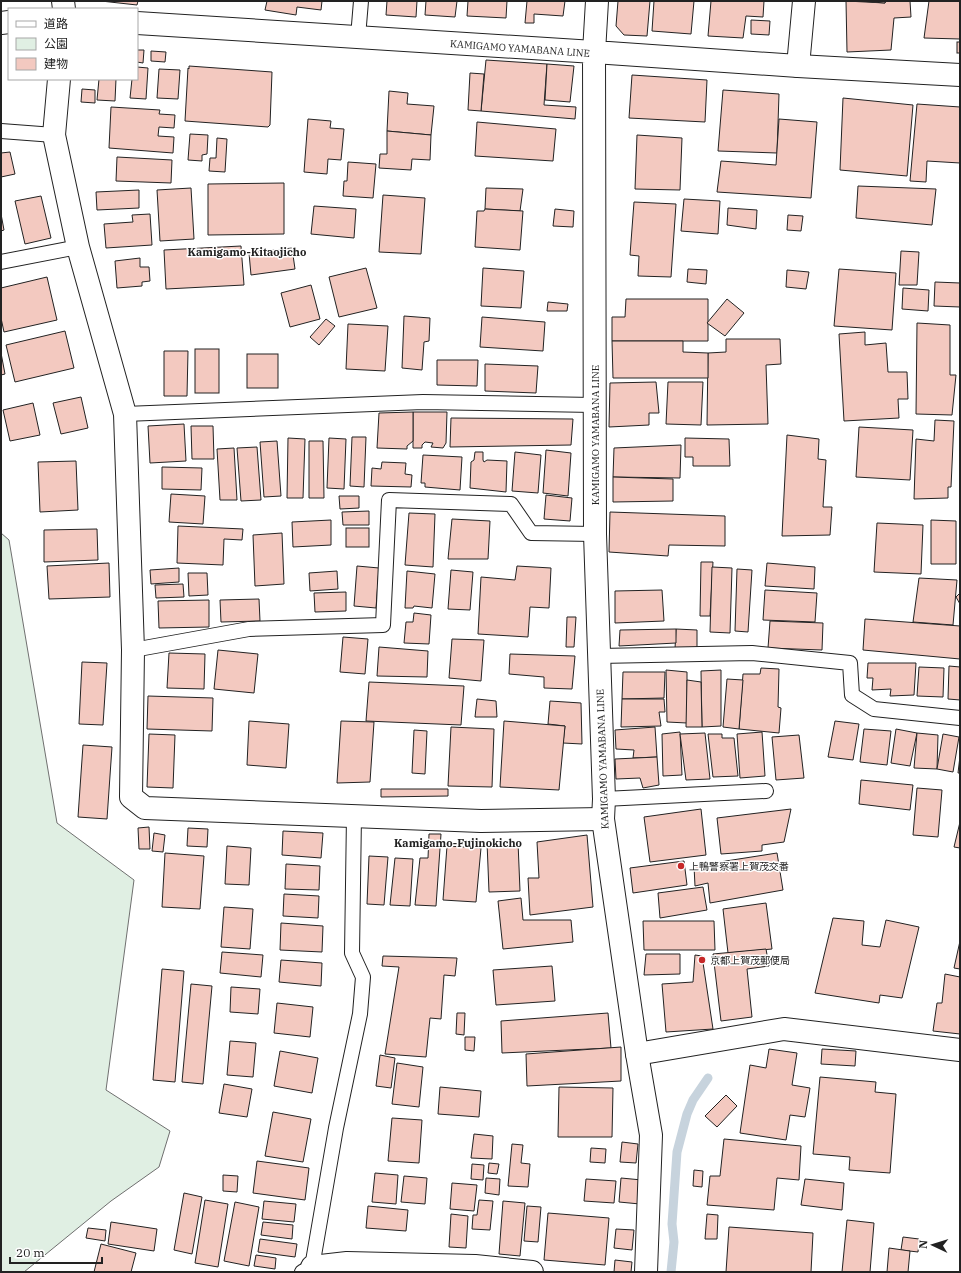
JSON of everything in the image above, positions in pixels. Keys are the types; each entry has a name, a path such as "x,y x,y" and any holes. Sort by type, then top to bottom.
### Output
{"street":[{"path":"597,1 594,52 960,75"},
{"path":"798,66 804,1"},
{"name":"KAMIGAMO YAMABANA LINE","path":"138,23 594,52 595,534 603,809 637,1054 651,1135 646,1272"},
{"path":"59,80 54,135 78,246 125,414 133,650 131,797 144,808 481,821 603,809"},
{"path":"637,1054 784,1028 960,1050"},
{"path":"307,1270 347,1263 532,1272"}],"lane":[{"path":"358,37 361,1"},
{"path":"1,131 54,135"},
{"path":"1,262 78,246"},
{"path":"125,414 423,402 594,405"},
{"path":"133,650 249,629 383,625 389,500 512,504 531,533 595,534"},
{"path":"599,656 752,653 850,663 852,695 874,709 960,718"},
{"path":"603,809 766,791"},
{"path":"307,1270 361,1007 363,977 352,953 354,815"}],"green space":[{"path":"1,533 9,540 57,823 134,880 106,1090 170,1131 159,1167 111,1201 24,1272 1,1272"}],"building":[{"path":"101,1 138,1 137,5"},
{"path":"267,1 322,1 321,10 297,7 296,15 265,10"},
{"path":"387,1 417,1 416,17 386,15"},
{"path":"426,1 457,1 455,17 425,15"},
{"path":"468,1 507,1 506,18 467,16"},
{"path":"527,1 565,1 563,16 534,14 534,23 525,23"},
{"path":"618,1 650,1 647,36 624,35 616,26"},
{"path":"654,1 694,1 691,34 652,31"},
{"path":"711,1 764,1 763,17 746,16 743,38 708,36"},
{"path":"846,1 885,3 886,1 910,1 911,17 894,18 891,50 847,52"},
{"path":"860,1 885,1 885,3"},
{"path":"929,1 960,1 960,39 924,38"},
{"path":"751,20 770,21 769,35 751,34"},
{"path":"957,42 960,42 960,53 957,53"},
{"path":"138,50 144,50 143,63 138,62"},
{"path":"151,51 166,52 165,62 151,61"},
{"path":"486,60 547,64 544,105 576,107 575,119 481,111"},
{"path":"547,64 574,66 570,102 545,100"},
{"path":"189,66 272,72 270,125 268,127 185,121"},
{"path":"138,67 148,68 146,99 130,98 132,80 138,80"},
{"path":"159,69 180,70 178,99 157,98"},
{"path":"470,73 484,74 481,111 468,110"},
{"path":"632,75 707,80 705,122 629,118"},
{"path":"99,80 116,80 115,101 97,100"},
{"path":"82,89 95,90 95,103 81,102"},
{"path":"723,90 779,94 777,153 718,151"},
{"path":"389,91 408,93 407,104 434,106 431,135 387,131"},
{"path":"843,98 913,105 907,176 840,170"},
{"path":"917,104 960,107 960,163 927,161 926,182 910,181"},
{"path":"111,107 160,110 159,114 175,115 174,128 159,127 158,136 174,137 173,153 109,148"},
{"path":"308,119 331,121 330,128 344,129 341,160 328,159 327,174 304,172"},
{"path":"779,119 817,122 811,198 717,192 721,161 776,165"},
{"path":"477,122 556,129 553,161 475,156"},
{"path":"387,131 431,135 430,160 412,159 411,170 379,168 380,154 387,154"},
{"path":"190,134 208,135 207,154 202,155 202,161 188,160"},
{"path":"637,135 682,138 680,190 635,189"},
{"path":"217,138 227,139 225,172 209,171 210,158 216,158"},
{"path":"10,152 15,174 1,177 1,153"},
{"path":"117,157 172,160 171,183 116,181"},
{"path":"348,162 376,164 373,198 343,196 344,181 347,181"},
{"path":"284,183 284,234 208,235 208,184"},
{"path":"858,186 936,189 932,225 856,218"},
{"path":"191,188 194,239 160,241 157,190"},
{"path":"486,188 523,189 520,211 485,209"},
{"path":"139,190 139,208 97,210 96,192"},
{"path":"383,195 425,198 421,254 379,252"},
{"path":"41,196 51,238 25,244 15,201"},
{"path":"684,199 720,201 718,234 681,231"},
{"path":"634,202 676,204 671,277 638,276 639,256 630,255"},
{"path":"314,206 356,209 354,238 311,234"},
{"path":"728,208 757,210 756,229 727,225"},
{"path":"485,209 523,211 520,250 475,247 477,211 484,211"},
{"path":"555,209 574,211 573,227 553,226"},
{"path":"1,214 4,230 1,231"},
{"path":"150,214 152,245 106,248 104,224 133,222 132,215"},
{"path":"788,215 803,216 801,231 787,230"},
{"path":"241,246 244,285 166,289 164,250"},
{"path":"292,248 295,269 251,275 249,253"},
{"path":"901,251 919,252 917,285 899,285"},
{"path":"140,258 140,267 149,267 150,281 142,282 142,286 117,288 115,261"},
{"path":"366,268 377,308 339,317 329,277"},
{"path":"483,268 524,271 521,308 481,306"},
{"path":"688,269 707,270 706,284 687,282"},
{"path":"839,269 896,273 892,330 834,326"},
{"path":"787,270 809,272 806,289 786,287"},
{"path":"47,277 57,320 4,332 1,318 1,288"},
{"path":"935,282 960,283 960,307 934,306"},
{"path":"311,285 320,319 290,327 281,293"},
{"path":"903,288 929,290 928,311 902,309"},
{"path":"626,299 708,299 708,341 612,341 612,317 625,317"},
{"path":"727,299 744,313 725,336 707,323"},
{"path":"548,302 568,304 567,311 547,311"},
{"path":"404,316 430,318 429,341 424,342 422,370 402,368"},
{"path":"482,317 545,322 543,351 480,347"},
{"path":"326,319 335,326 319,345 310,337"},
{"path":"917,323 950,325 950,375 956,375 952,415 916,414"},
{"path":"348,324 388,326 385,371 346,369"},
{"path":"65,331 74,368 15,382 6,345"},
{"path":"865,332 865,345 886,343 888,372 907,372 908,399 898,399 899,418 844,421 839,334"},
{"path":"726,339 780,339 781,364 766,365 768,424 707,425 708,353 726,352"},
{"path":"612,341 683,341 683,352 708,353 708,378 613,378"},
{"path":"195,349 219,349 219,393 195,393"},
{"path":"164,351 188,351 187,396 164,396"},
{"path":"1,353 5,374 1,375"},
{"path":"247,354 278,354 278,388 247,388"},
{"path":"437,360 478,360 477,386 437,385"},
{"path":"485,364 538,366 536,393 485,391"},
{"path":"656,382 659,413 649,413 649,425 609,427 610,383"},
{"path":"668,382 703,382 701,425 666,424"},
{"path":"81,397 88,428 61,434 53,403"},
{"path":"33,403 40,435 10,441 3,410"},
{"path":"413,412 447,412 446,443 443,448 431,447 433,443 425,442 422,445 422,448 413,448"},
{"path":"413,412 413,441 407,446 407,449 377,448 379,413"},
{"path":"451,418 573,419 571,445 450,447"},
{"path":"935,420 954,421 951,487 948,487 948,498 914,499 916,439 934,441"},
{"path":"184,424 186,461 150,463 148,426"},
{"path":"191,426 213,426 214,459 192,459"},
{"path":"859,427 913,430 910,480 856,477"},
{"path":"787,435 819,439 818,459 826,460 823,507 832,507 830,535 782,536"},
{"path":"352,437 366,437 364,487 350,486"},
{"path":"288,438 305,439 303,498 287,498"},
{"path":"329,438 346,439 344,489 327,488"},
{"path":"685,438 729,439 730,466 693,466 693,457 685,457"},
{"path":"277,441 281,496 264,497 260,442"},
{"path":"309,441 323,441 324,498 309,498"},
{"path":"681,445 680,478 613,477 614,448"},
{"path":"257,447 261,500 241,501 237,448"},
{"path":"234,448 237,500 220,500 217,449"},
{"path":"546,450 571,453 568,496 543,493"},
{"path":"475,452 483,452 484,462 487,460 507,461 506,492 470,488 471,462 474,460"},
{"path":"515,452 541,455 538,493 512,491"},
{"path":"423,455 462,457 460,490 425,487 425,483 421,483"},
{"path":"76,461 78,510 40,512 38,462"},
{"path":"382,462 406,463 405,474 412,475 411,487 371,486 372,468 381,469"},
{"path":"162,467 202,468 201,490 162,489"},
{"path":"613,477 673,479 673,501 613,502"},
{"path":"171,494 205,496 203,524 169,522"},
{"path":"546,495 572,498 570,521 544,519"},
{"path":"339,496 359,496 359,508 340,509"},
{"path":"369,511 369,525 343,525 342,512"},
{"path":"610,512 725,516 725,546 669,545 668,556 609,552"},
{"path":"409,513 435,514 433,567 405,565"},
{"path":"452,519 490,521 488,559 448,559"},
{"path":"331,520 331,545 293,547 292,522"},
{"path":"931,520 956,521 956,564 931,564"},
{"path":"877,523 923,525 921,574 874,572"},
{"path":"178,526 243,529 242,540 224,539 223,565 177,563"},
{"path":"346,528 369,528 369,547 346,547"},
{"path":"97,529 98,560 44,562 44,530"},
{"path":"282,533 284,584 255,586 253,535"},
{"path":"701,562 713,562 710,616 700,616"},
{"path":"109,563 110,597 49,599 47,566"},
{"path":"767,563 815,567 814,589 765,586"},
{"path":"357,566 379,568 376,608 354,606"},
{"path":"517,566 551,568 549,608 530,607 528,637 478,634 481,577 515,580"},
{"path":"712,567 732,568 730,633 710,632"},
{"path":"179,568 179,582 151,584 150,570"},
{"path":"737,569 752,570 748,632 735,631"},
{"path":"451,570 473,572 470,610 448,609"},
{"path":"337,571 338,589 310,591 309,573"},
{"path":"407,571 435,574 432,608 414,606 413,608 405,608"},
{"path":"188,573 207,573 208,595 189,596"},
{"path":"919,578 957,580 953,625 913,622"},
{"path":"183,584 184,597 156,598 155,585"},
{"path":"662,590 664,621 615,623 615,591"},
{"path":"765,590 817,593 815,622 763,620"},
{"path":"346,592 346,611 315,612 314,593"},
{"path":"960,593 960,604 956,597"},
{"path":"259,599 260,621 221,622 220,600"},
{"path":"209,600 209,627 159,628 158,601"},
{"path":"414,613 431,615 429,644 404,643 406,622 413,622"},
{"path":"567,617 576,617 574,647 566,647"},
{"path":"865,619 960,626 960,659 863,650"},
{"path":"770,621 823,623 822,650 768,648"},
{"path":"676,629 697,630 697,649 675,649"},
{"path":"676,629 676,643 619,646 620,630"},
{"path":"343,637 368,639 365,674 340,672"},
{"path":"452,639 484,640 481,681 449,678"},
{"path":"379,647 428,651 427,677 377,676"},
{"path":"218,650 258,654 254,693 214,689"},
{"path":"169,653 205,654 204,689 167,688"},
{"path":"510,654 575,656 572,689 544,688 544,677 509,674"},
{"path":"82,662 107,663 103,725 79,724"},
{"path":"868,663 916,663 914,695 890,696 891,689 872,690 873,678 867,678"},
{"path":"949,666 960,667 960,700 948,699"},
{"path":"919,667 944,668 943,697 917,696"},
{"path":"761,668 779,669 778,707 781,708 779,733 739,729 743,674 760,674"},
{"path":"666,670 687,672 687,723 667,722"},
{"path":"721,670 721,726 702,727 701,671"},
{"path":"623,672 665,672 664,698 622,699"},
{"path":"727,679 743,680 739,729 723,727"},
{"path":"687,680 701,682 702,727 686,727"},
{"path":"369,682 464,686 461,725 366,721"},
{"path":"148,696 213,698 212,731 147,729"},
{"path":"477,699 496,701 497,717 475,717"},
{"path":"622,699 664,699 665,712 659,712 661,726 621,727"},
{"path":"550,701 581,703 582,744 563,743 565,726 548,724"},
{"path":"249,721 289,724 286,768 247,765"},
{"path":"341,721 374,722 370,782 337,783"},
{"path":"504,721 565,726 559,790 500,787"},
{"path":"835,721 859,724 853,760 828,757"},
{"path":"451,727 494,729 492,787 448,786"},
{"path":"655,727 657,757 633,758 634,750 616,749 615,730"},
{"path":"864,729 891,731 887,765 860,762"},
{"path":"896,729 917,733 910,766 891,763"},
{"path":"414,730 427,731 425,774 412,773"},
{"path":"680,732 682,775 663,776 662,734"},
{"path":"762,732 765,776 740,778 737,734"},
{"path":"705,733 710,779 686,780 680,734"},
{"path":"917,733 938,735 937,769 914,768"},
{"path":"149,734 175,735 173,788 147,787"},
{"path":"708,734 722,734 722,738 734,738 738,776 713,777"},
{"path":"943,734 959,737 953,772 937,769"},
{"path":"799,735 804,778 776,780 772,737"},
{"path":"83,745 112,747 107,819 78,817"},
{"path":"960,756 960,773 958,773"},
{"path":"657,757 659,785 643,788 640,778 616,779 615,759"},
{"path":"861,780 913,785 910,810 859,804"},
{"path":"917,788 942,790 938,837 913,835"},
{"path":"381,789 448,789 448,796 381,797"},
{"path":"701,809 706,855 650,862 644,817"},
{"path":"791,809 784,842 762,845 762,851 721,854 717,818"},
{"path":"960,822 960,848 954,847"},
{"path":"149,827 150,849 139,849 138,828"},
{"path":"188,828 208,829 207,847 187,846"},
{"path":"283,831 323,833 321,858 282,855"},
{"path":"154,833 165,835 163,852 152,851"},
{"path":"429,834 441,834 436,906 415,905 420,858 428,858"},
{"path":"587,835 593,907 530,915 528,878 539,878 537,842"},
{"path":"487,842 518,842 520,891 489,892"},
{"path":"227,846 251,848 249,885 225,884"},
{"path":"447,846 481,848 476,902 443,900"},
{"path":"165,853 204,856 200,909 162,907"},
{"path":"777,853 783,890 710,903 708,883 695,886 694,866"},
{"path":"369,856 388,857 384,905 367,904"},
{"path":"395,858 413,859 410,906 390,905"},
{"path":"684,861 687,885 633,893 630,868"},
{"path":"286,864 320,866 319,890 285,889"},
{"path":"703,887 707,910 660,918 658,893"},
{"path":"284,894 319,896 318,918 283,916"},
{"path":"521,898 523,920 571,920 573,942 503,949 498,901"},
{"path":"766,903 772,949 728,953 723,909"},
{"path":"224,907 253,909 250,949 221,947"},
{"path":"833,918 864,921 862,945 880,947 886,920 919,927 902,998 880,995 879,1003 815,993"},
{"path":"643,921 714,921 715,950 644,950"},
{"path":"281,923 323,926 322,952 280,950"},
{"path":"960,941 960,969 954,968"},
{"path":"766,949 769,966 747,969 752,1017 721,1021 713,954"},
{"path":"222,952 263,955 261,977 220,973"},
{"path":"646,954 680,954 680,974 644,975"},
{"path":"695,955 702,956 713,1029 666,1032 662,984 693,982"},
{"path":"383,956 457,958 455,976 444,975 441,1019 430,1018 426,1057 385,1054 399,967 382,966"},
{"path":"281,960 322,963 321,986 279,982"},
{"path":"552,966 555,1001 496,1005 493,970"},
{"path":"162,969 184,971 175,1082 153,1080"},
{"path":"945,974 960,977 960,1034 933,1031 937,1003 942,1003"},
{"path":"191,984 212,986 203,1084 182,1082"},
{"path":"231,987 260,989 258,1014 230,1012"},
{"path":"277,1003 313,1007 310,1037 274,1033"},
{"path":"457,1013 465,1013 464,1035 456,1034"},
{"path":"608,1013 611,1048 502,1053 501,1021"},
{"path":"465,1037 475,1037 474,1051 465,1050"},
{"path":"230,1041 256,1043 253,1077 227,1075"},
{"path":"621,1047 621,1081 527,1086 526,1054"},
{"path":"769,1049 797,1053 792,1085 810,1088 805,1117 790,1115 786,1140 740,1133 750,1065 766,1068"},
{"path":"822,1049 856,1051 855,1066 821,1064"},
{"path":"280,1051 318,1058 312,1093 274,1086"},
{"path":"380,1055 395,1058 391,1088 376,1086"},
{"path":"397,1063 423,1067 419,1107 392,1104"},
{"path":"820,1077 876,1082 875,1092 896,1094 890,1173 849,1170 850,1157 813,1154"},
{"path":"224,1084 252,1089 247,1117 219,1113"},
{"path":"440,1087 481,1091 479,1117 438,1114"},
{"path":"559,1087 613,1088 612,1137 558,1137"},
{"path":"726,1095 737,1106 717,1127 705,1116"},
{"path":"273,1112 311,1119 303,1162 265,1156"},
{"path":"392,1118 422,1120 419,1163 388,1161"},
{"path":"474,1134 493,1136 492,1159 471,1158"},
{"path":"724,1139 801,1146 799,1180 777,1178 774,1210 707,1205 710,1176 720,1176"},
{"path":"622,1142 638,1144 636,1163 620,1162"},
{"path":"512,1144 523,1145 521,1163 530,1164 528,1187 508,1186"},
{"path":"591,1148 606,1149 605,1163 590,1162"},
{"path":"257,1161 309,1168 305,1200 253,1193"},
{"path":"489,1163 499,1164 497,1174 488,1173"},
{"path":"472,1164 484,1165 483,1180 471,1179"},
{"path":"694,1170 703,1171 702,1187 693,1186"},
{"path":"375,1173 398,1175 396,1204 372,1202"},
{"path":"223,1175 238,1176 237,1192 223,1191"},
{"path":"404,1176 427,1178 425,1204 401,1202"},
{"path":"486,1178 500,1179 499,1195 485,1193"},
{"path":"621,1178 642,1180 640,1204 619,1202"},
{"path":"586,1179 616,1181 614,1203 584,1201"},
{"path":"805,1179 844,1183 842,1210 801,1205"},
{"path":"452,1183 477,1185 474,1211 450,1209"},
{"path":"184,1193 202,1197 192,1254 174,1250"},
{"path":"205,1200 228,1204 218,1267 195,1263"},
{"path":"479,1200 493,1201 490,1230 472,1229 473,1215 477,1215"},
{"path":"264,1201 296,1204 294,1222 262,1219"},
{"path":"503,1201 525,1203 520,1256 499,1254"},
{"path":"235,1202 259,1207 249,1266 224,1261"},
{"path":"368,1206 408,1210 406,1231 366,1228"},
{"path":"527,1206 541,1207 538,1242 524,1241"},
{"path":"548,1213 609,1218 605,1265 544,1260"},
{"path":"451,1214 468,1216 466,1248 449,1247"},
{"path":"707,1214 718,1215 717,1239 705,1239"},
{"path":"847,1220 874,1223 870,1272 842,1272"},
{"path":"111,1222 157,1229 154,1251 108,1244"},
{"path":"263,1222 293,1225 292,1239 261,1235"},
{"path":"729,1227 813,1233 811,1272 726,1272"},
{"path":"88,1228 106,1230 105,1241 86,1238"},
{"path":"616,1229 634,1230 632,1250 614,1248"},
{"path":"903,1237 919,1239 918,1252 901,1250"},
{"path":"260,1239 297,1244 295,1257 258,1252"},
{"path":"101,1244 136,1253 131,1272 94,1272"},
{"path":"889,1248 910,1251 908,1272 887,1272"},
{"path":"256,1255 276,1258 275,1269 254,1266"},
{"path":"615,1260 632,1262 631,1272 614,1272"}],"waterway":[{"path":"671,1272 674,1242 672,1224 677,1152 687,1114 693,1100 708,1078"}],"place":[{"name":"上鴨警察署上賀茂交番","path":"681,866"},
{"name":"京都上賀茂郵便局","path":"702,960"}],"district":[{"name":"Kamigamo-Kitaojicho","path":"247,252"},
{"name":"Kamigamo-Fujinokicho","path":"458,843"}]}
